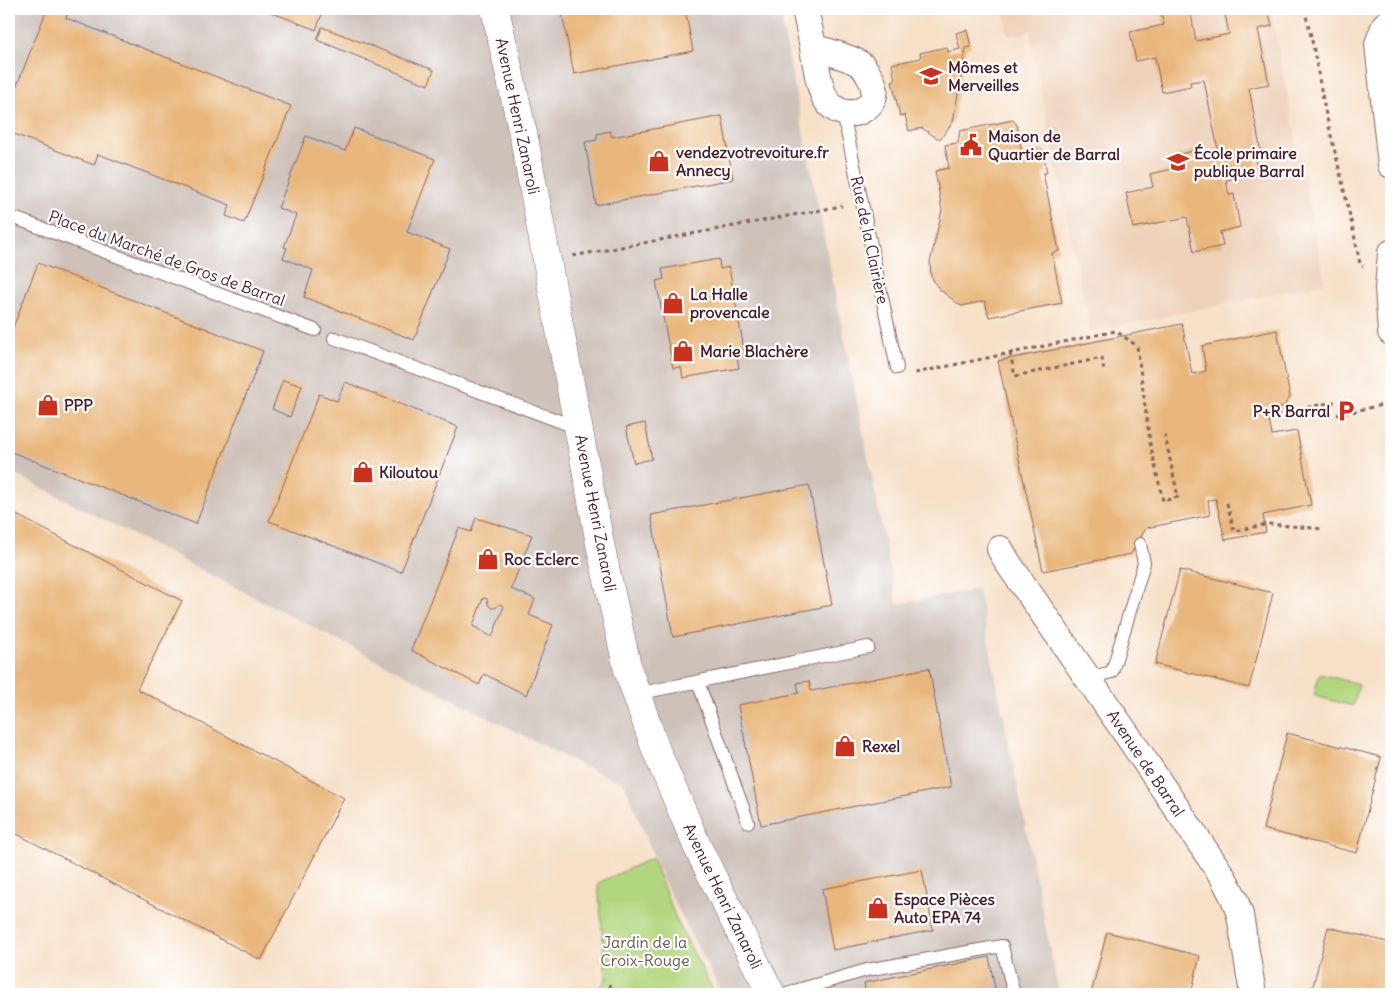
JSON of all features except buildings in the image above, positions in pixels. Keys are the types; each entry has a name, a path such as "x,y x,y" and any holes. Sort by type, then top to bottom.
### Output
{"street":[{"name":"Avenue Henri Zanaroli","path":"495,9 524,138 601,549 628,670 656,750 698,848 771,994"},
{"path":"805,9 819,82 824,97 836,110 844,113 857,113 865,110 874,94 873,82 860,64 813,47"},
{"path":"1391,21 1385,25 1378,44 1391,165"},
{"path":"1391,253 1391,332"},
{"name":"Avenue de Barral","path":"1000,548 1013,570 1223,877 1240,915 1253,994"}],"lane":[{"name":"Rue de la Clairière","path":"844,113 862,202 902,371"},
{"name":"Place du Marché de Gros de Barral","path":"9,216 315,330"},
{"path":"334,338 580,429"},
{"path":"1088,678 1112,672 1144,563 1140,544"},
{"path":"636,694 868,647"},
{"path":"698,682 748,822"},
{"path":"784,994 867,970 1002,946 1014,994"}],"path":[{"path":"1304,9 1311,32 1325,108 1360,264 1390,287"},
{"path":"548,260 862,202"},
{"path":"902,371 1010,353 1116,331 1137,346 1150,443 1163,501 1178,497 1165,436 1168,436"},
{"path":"1010,353 1015,376 1102,358 1104,372"},
{"path":"1268,415 1334,402"},
{"path":"1337,415 1391,403"},
{"path":"1227,503 1234,531 1269,524 1324,529"},
{"path":"609,984 615,994"}],"shaded area":[{"path":"9,9 779,9 897,604 978,589 1059,994 722,994 665,884 624,783 583,766 9,471"},
{"name":"École primaire publique Barral","path":"1003,9 1270,9 1325,283 1090,332 1031,41 1031,32 1008,36"}],"green space":[{"path":"884,9 918,9 885,15"},
{"path":"1319,674 1359,684 1353,706 1314,696"},
{"name":"Jardin de la Croix-Rouge","path":"652,858 676,919 715,994 597,994 606,979 598,883"}],"place":[{"name":"Mômes et Merveilles","path":"931,76"},
{"name":"Maison de Quartier de Barral","path":"971,145"},
{"name":"vendezvotrevoiture.fr Annecy","path":"659,161"},
{"name":"École primaire publique Barral","path":"1178,162"},
{"name":"La Halle provencale","path":"673,303"},
{"name":"Marie Blachère","path":"683,351"},
{"name":"PPP","path":"48,405"},
{"name":"P+R Barral","path":"1346,411"},
{"name":"Kiloutou","path":"363,472"},
{"name":"Roc Eclerc","path":"488,559"},
{"name":"Rexel","path":"845,746"},
{"name":"Espace Pièces Auto EPA 74","path":"878,908"}]}
